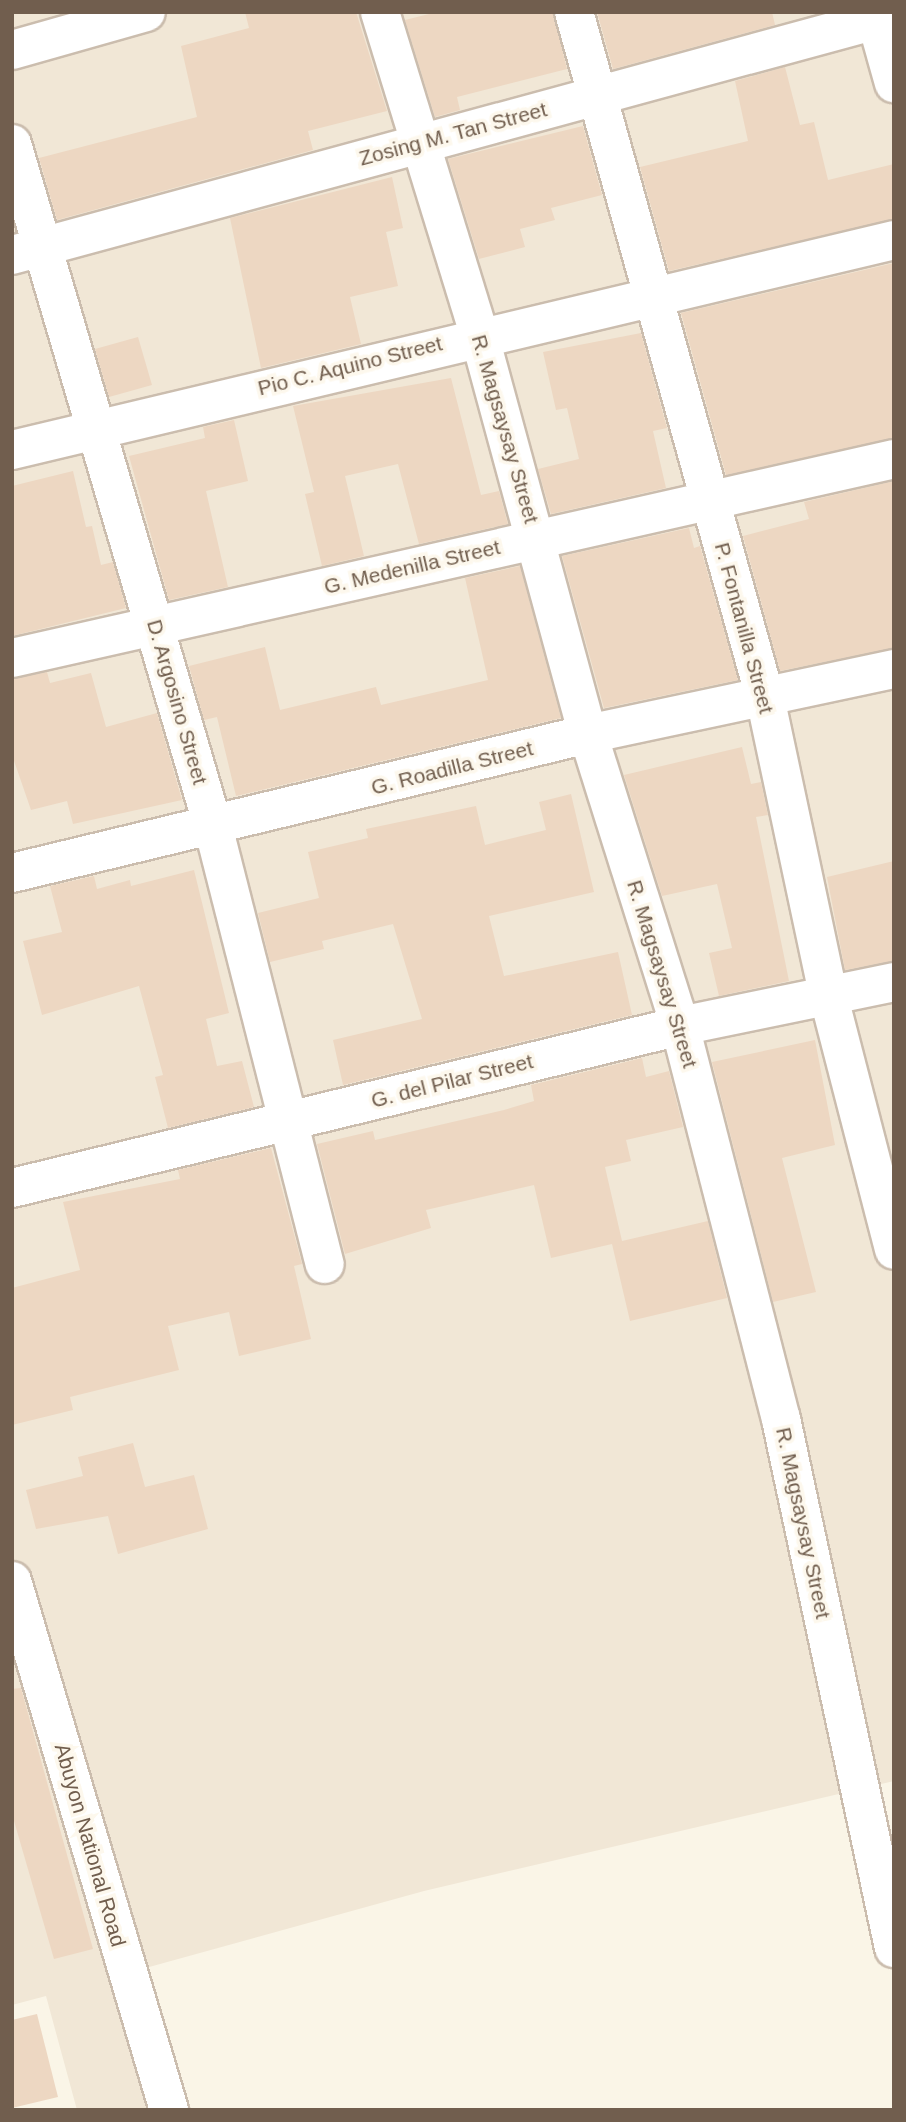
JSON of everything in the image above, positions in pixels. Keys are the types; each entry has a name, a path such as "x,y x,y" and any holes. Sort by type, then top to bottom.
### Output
{"street":[{"path":"12,50 146,12"},
{"name":"R. Magsaysay Street","path":"380,12 416,143 479,334 588,734 680,1026 780,1419 894,1948"},
{"name":"P. Fontanilla Street","path":"574,12 595,96 655,293 765,698 829,998 894,1250"},
{"path":"881,16 894,83"},
{"name":"Zosing M. Tan Street","path":"27,251 881,16"},
{"name":"D. Argosino Street","path":"12,144 27,251 97,427 213,826 325,1264"},
{"name":"Pio C. Aquino Street","path":"12,450 479,334 894,240"},
{"name":"G. Medenilla Street","path":"12,658 894,458"},
{"name":"G. Roadilla Street","path":"12,873 588,734 894,669"},
{"name":"G. del Pilar Street","path":"12,1188 680,1026 829,998 894,982"},
{"name":"Abuyon National Road","path":"12,1581 169,2110"}],"shaded area":[{"path":"12,12 894,12 894,1781 424,1891 113,1977 149,2110 77,2110 46,1996 12,2005"}],"building":[{"path":"245,12 356,12 387,111 308,131 313,150 57,220 39,158 197,117 181,46 249,28"},
{"path":"437,12 553,12 567,69 457,97 460,110 435,117 405,20"},
{"path":"597,12 772,12 775,25 613,69"},
{"path":"785,67 800,125 814,122 828,180 894,164 894,219 669,271 640,167 748,141 735,81"},
{"path":"583,126 602,195 551,208 555,220 520,229 525,247 479,259 448,159"},
{"path":"392,177 403,228 386,232 398,286 350,297 361,344 261,368 230,218"},
{"path":"894,263 894,438 726,475 681,313"},
{"path":"641,333 667,428 653,431 666,488 551,514 538,469 579,459 567,408 556,410 543,352"},
{"path":"138,337 152,385 109,397 95,349"},
{"path":"451,378 481,495 499,491 508,524 419,544 398,464 345,476 364,556 322,566 305,494 314,492 293,406"},
{"path":"234,420 248,481 206,491 228,587 169,600 129,456 205,438 203,427"},
{"path":"73,471 86,527 92,526 101,565 113,562 126,608 12,636 12,486"},
{"path":"894,481 894,648 780,671 743,536 809,519 804,502"},
{"path":"689,528 694,548 700,546 738,680 604,708 562,556"},
{"path":"520,566 561,718 236,796 217,717 204,720 189,666 265,647 280,710 376,687 381,705 488,680 465,578"},
{"path":"47,672 50,683 91,673 106,727 157,713 182,800 73,824 67,801 31,810 12,755 12,679"},
{"path":"742,747 751,784 761,782 768,815 756,817 789,981 719,996 709,953 732,948 717,884 662,896 624,775"},
{"path":"571,794 594,892 489,916 504,976 618,952 632,1015 343,1085 333,1040 422,1019 393,924 322,941 324,949 270,962 258,913 319,898 308,852 368,838 366,829 476,806 485,845 546,830 539,802"},
{"path":"894,861 894,961 845,970 827,877"},
{"path":"194,870 229,1013 206,1019 217,1066 242,1061 254,1107 168,1128 155,1077 163,1075 139,986 42,1015 23,941 62,932 50,886 94,876 97,889 130,880 131,886"},
{"path":"815,1040 835,1145 782,1158 816,1292 773,1302 712,1062"},
{"path":"642,1058 646,1077 669,1071 683,1127 626,1140 631,1161 605,1167 622,1241 708,1221 727,1298 630,1321 612,1244 551,1258 534,1185 426,1210 431,1228 345,1254 317,1144 373,1131 375,1140 504,1110 534,1101 531,1085"},
{"path":"271,1148 302,1264 294,1266 311,1339 239,1356 229,1312 168,1326 179,1370 70,1397 73,1410 12,1425 12,1288 80,1270 63,1202 180,1179 178,1170"},
{"path":"133,1443 145,1487 194,1475 208,1529 118,1554 108,1516 36,1529 26,1490 83,1476 78,1457"},
{"path":"21,1688 93,1949 54,1959 12,1814 12,1689"},
{"path":"37,2014 58,2097 12,2108 12,2020"}]}
